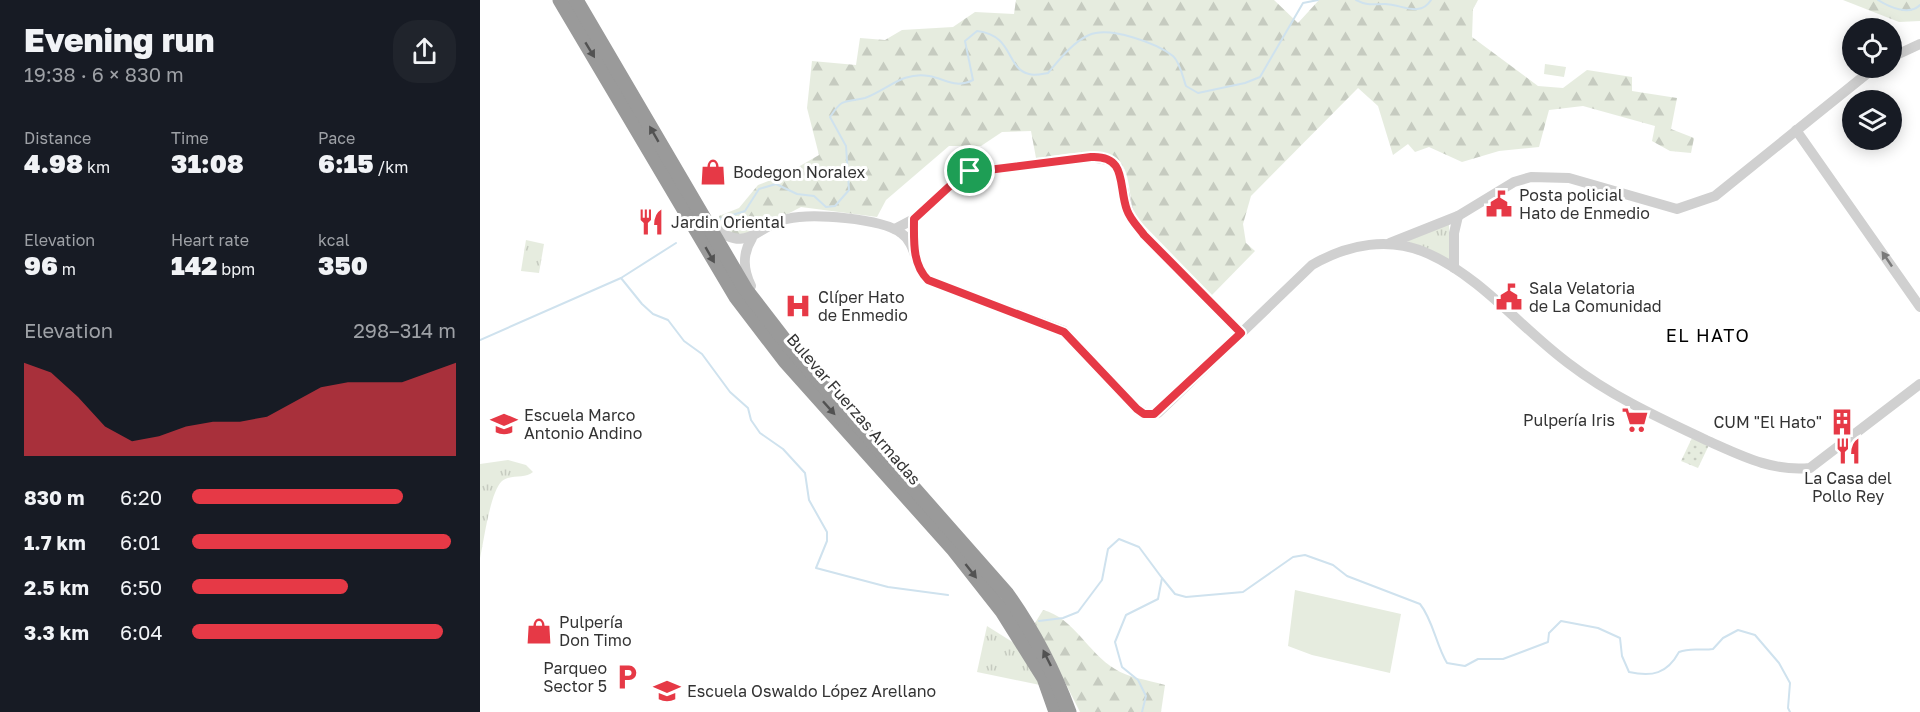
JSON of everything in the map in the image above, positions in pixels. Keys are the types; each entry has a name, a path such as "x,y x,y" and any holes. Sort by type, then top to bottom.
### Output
{"highway":[{"name":"Bulevar Fuerzas Armadas","path":"560,0 736,297 785,361 954,550 1002,610 1044,678 1056,712"},
{"name":"Bulevar Fuerzas Armadas","path":"576,0 746,290 793,351 1007,594 1035,634 1055,673 1069,712"}],"street":[{"path":"1902,52 1920,44"},
{"path":"1387,244 1458,216 1514,182 1540,176 1569,178 1677,209 1715,196 1861,78"},
{"path":"1796,130 1920,307"},
{"path":"895,229 914,219 964,173 1091,157 1108,160 1118,167 1127,209 1144,235 1241,333"},
{"path":"704,220 729,238 752,238 785,219 815,215 895,229 910,241 922,274 928,280 1064,332 1137,409 1149,415 1158,413 1312,265 1335,251 1369,243 1387,244 1427,253 1454,268 1568,364 1623,401 1765,465 1810,468 1920,384"},
{"path":"1454,268 1454,233 1458,216"},
{"path":"914,219 914,249"},
{"path":"752,238 745,252 746,275 765,315"}],"green space":[{"path":"1016,0 1274,0 1298,23 1319,0 1478,0 1473,9 1472,37 1538,86 1563,88 1587,70 1632,77 1632,91 1677,98 1671,129 1694,138 1691,153 1670,151 1652,141 1655,126 1583,106 1549,110 1539,147 1499,151 1462,162 1429,147 1415,152 1408,144 1393,155 1378,106 1358,88 1251,196 1243,224 1246,243 1255,251 1212,295 1135,216 1126,172 1117,159 1096,152 1036,158 1031,131 1002,132 981,146 949,146 886,200 877,217 801,207 749,234 731,235 721,228 719,216 739,208 758,185 786,174 819,155 807,108 812,61 856,65 860,38 885,40 902,30 953,27 975,12 1014,14"},
{"path":"1843,0 1920,0 1920,21 1902,22 1902,18 1889,18"},
{"path":"1545,64 1566,67 1564,77 1544,74"},
{"path":"1449,224 1450,262 1405,240"},
{"path":"526,240 544,244 539,273 521,271"},
{"path":"1692,438 1709,445 1698,468 1681,461"},
{"path":"508,460 526,465 533,472 506,479 498,487 491,506 480,558 480,464"},
{"path":"1295,590 1401,614 1390,673 1312,655 1288,646"},
{"path":"1043,610 1064,620 1105,662 1115,669 1132,677 1165,685 1161,712 1080,712 1035,623"},
{"path":"987,626 1022,648 1040,685 977,672"}],"waterway":[{"path":"720,219 745,211 759,189 776,184 797,194 814,196 826,207 835,206 849,190 846,146 830,117 837,108 842,103 873,95 911,76 929,76 961,84 973,80 965,41 977,31 998,39 1016,66 1033,75 1048,73 1072,47 1089,35 1109,33 1132,37 1156,46 1173,56 1186,86 1198,93 1245,83 1260,77 1303,3 1318,0"},
{"path":"1356,0 1367,4 1410,9 1421,8 1431,0"},
{"path":"1878,0 1893,8 1905,10 1920,5"},
{"path":"480,340 621,278 676,243"},
{"path":"621,278 642,304 653,314 668,320 684,341 702,354 730,392 748,408 751,420 760,433 783,449 805,473 809,500 827,532 827,541 816,568 888,587 948,595"},
{"path":"1039,621 1063,618 1078,612 1102,580 1108,549 1119,539 1139,547 1162,578 1158,599 1126,615 1115,642 1122,667 1138,680 1146,696 1142,712"},
{"path":"1162,578 1175,594 1186,597 1243,592 1293,557 1305,555 1333,565 1347,576 1420,604 1428,617 1447,663 1465,666 1478,659 1503,659 1548,642 1549,633 1561,621 1598,628 1620,638 1622,656 1629,672 1652,674 1669,665 1679,652 1713,649 1723,638 1738,630 1755,635 1779,663 1790,683 1788,708 1790,712"}],"place":[{"name":"Bodegon Noralex","path":"713,172"},
{"name":"Posta policial Hato de Enmedio","path":"1499,204"},
{"name":"Jardin Oriental","path":"651,222"},
{"name":"Sala Velatoria de La Comunidad","path":"1509,297"},
{"name":"Clíper Hato de Enmedio","path":"798,306"},
{"name":"Pulpería Iris","path":"1635,420"},
{"name":"CUM \"El Hato\"","path":"1842,422"},
{"name":"Escuela Marco Antonio Andino","path":"504,424"},
{"name":"La Casa del Pollo Rey","path":"1848,451"},
{"name":"Pulpería Don Timo","path":"539,631"},
{"name":"Parqueo Sector 5","path":"627,677"},
{"name":"Escuela Oswaldo López Arellano","path":"667,691"}],"district":[{"name":"EL HATO","path":"1708,335"}],"route":[{"path":"1091,157 1108,160 1118,167 1130,217 1144,235 1241,333 1158,413 1149,415 1140,412 1064,332 928,280 922,274 914,249 914,219 958,176 970,171 1091,157"}]}
